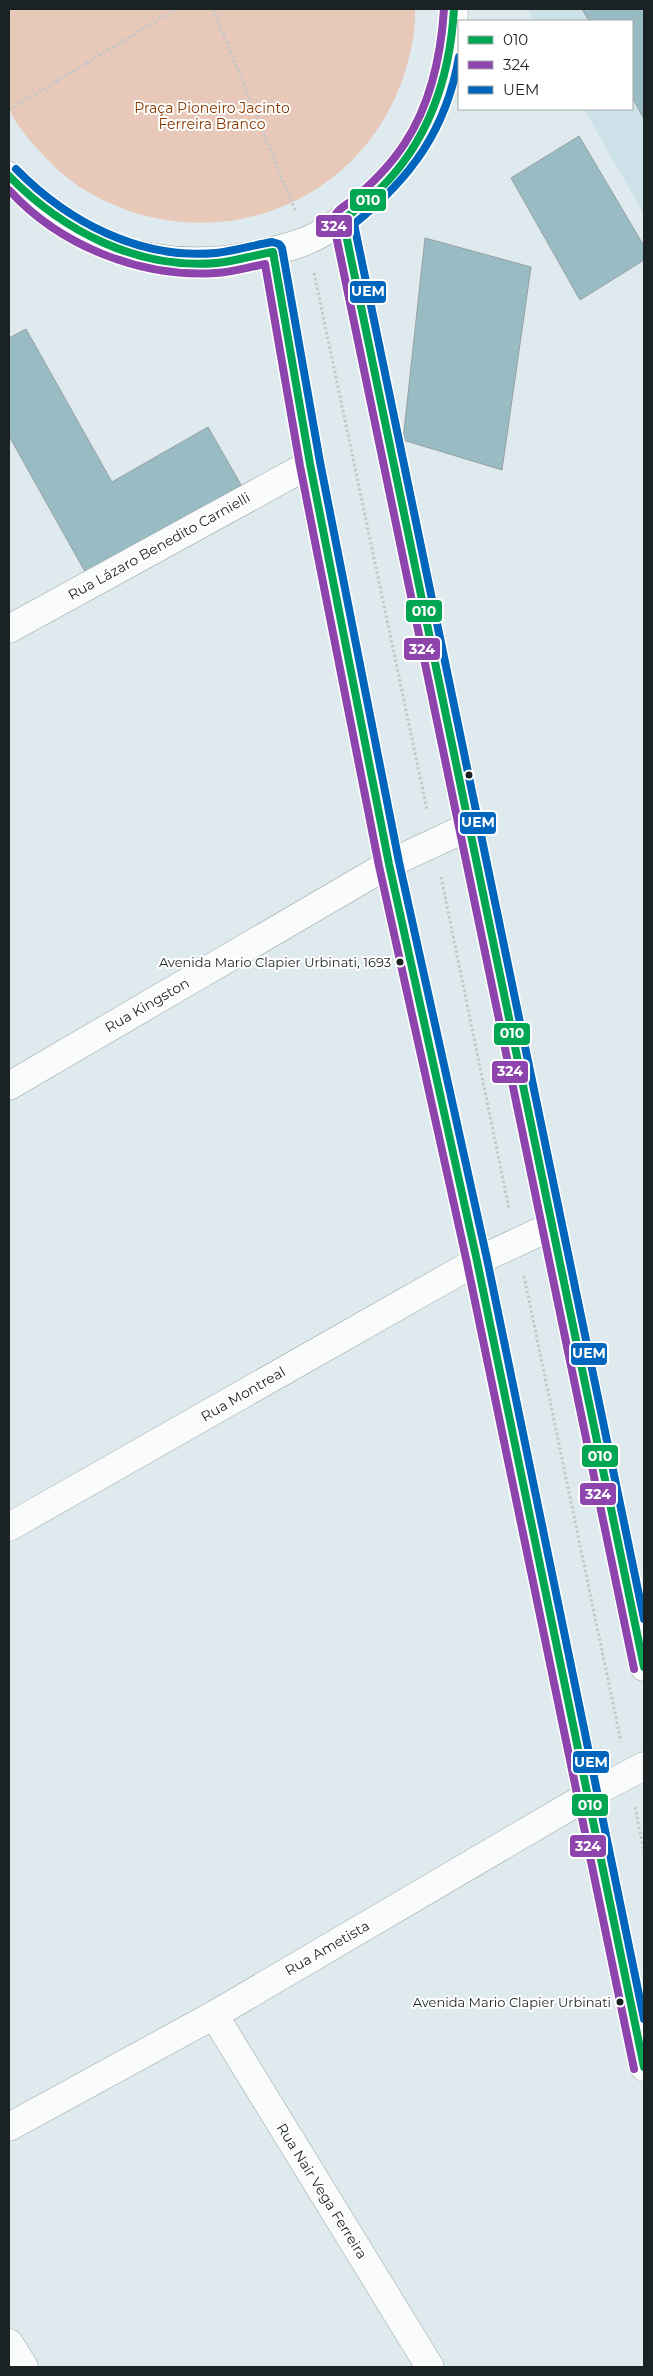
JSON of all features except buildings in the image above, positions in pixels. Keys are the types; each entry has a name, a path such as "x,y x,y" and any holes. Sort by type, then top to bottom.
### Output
{"main road":[{"path":"9,176 33,200 69,227 110,246 162,260 216,263 272,252 307,240 343,220 385,185 418,141 442,92 454,38 454,9"},
{"path":"343,220 644,1667"},
{"path":"272,252 310,464 389,864 477,1262 644,2066"},
{"name":"Rua Lázaro Benedito Carnielli","path":"9,629 310,464"},
{"name":"Rua Kingston","path":"9,1086 389,864 468,827"},
{"name":"Rua Montreal","path":"9,1527 477,1262 552,1226"},
{"name":"Rua Ametista","path":"9,2127 214,2015 589,1795 636,1770"},
{"name":"Rua Nair Vega Ferreira","path":"214,2015 430,2367"},
{"path":"9,2342 24,2367"}],"path":[{"path":"9,110 176,9"},
{"path":"213,9 307,240 516,1243 636,1770 644,1852"}],"shaded area":[{"path":"527,9 644,9 644,214 585,110 633,110 633,20 533,20"}],"green space":[{"name":"Praça Pioneiro Jacinto Ferreira Branco","path":"9,9 415,9 415,19 411,48 400,86 380,126 352,160 320,187 283,207 242,219 200,223 157,218 105,201 88,192 63,174 32,143 15,121 8,104"}],"transit line":[{"name":"324","path":"444,9 443,27 433,79 422,112 414,128 387,167 365,189 339,210 333,221 634,1669"},
{"name":"010","path":"454,9 448,58 442,82 425,127 413,149 398,169 381,188 343,220 644,1667"},
{"name":"UEM","path":"458,61 445,107 423,151 393,189 354,224 644,1619"},
{"name":"UEM","path":"16,169 36,188 82,221 107,234 133,243 160,250 188,254 216,253 272,242 279,244 282,248 320,462 399,862 487,1259 644,2019"},
{"name":"010","path":"9,176 30,196 78,230 104,243 131,253 159,260 188,264 217,263 273,252 310,464 389,864 477,1261 644,2067"},
{"name":"324","path":"9,190 29,210 52,227 77,242 131,264 159,270 188,273 234,271 265,264 300,466 379,866 467,1263 634,2069"}],"place":[{"name":"Avenida Mario Clapier Urbinati, 1693","path":"400,962"},
{"name":"Avenida Mario Clapier Urbinati","path":"620,2002"}]}
